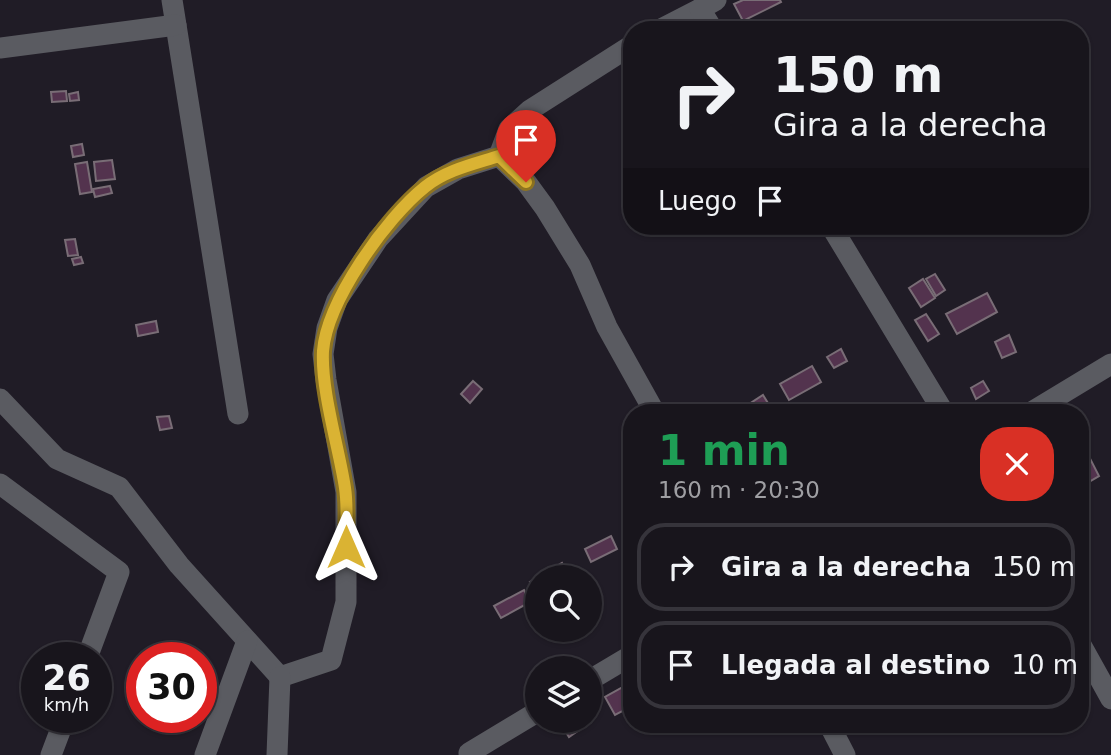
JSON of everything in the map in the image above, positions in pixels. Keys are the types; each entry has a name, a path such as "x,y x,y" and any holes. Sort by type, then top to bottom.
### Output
{"street":[{"path":"172,0 238,414"},
{"path":"676,21 708,4"},
{"path":"0,48 176,25"},
{"path":"499,156 509,130 530,110 623,51"},
{"path":"499,156 526,182 559,231 651,404"},
{"path":"279,677 331,660 346,602 346,492 323,354 327,328 337,300 378,239 426,187 458,169 499,156"},
{"path":"836,235 939,404"},
{"path":"1045,404 1111,364"},
{"path":"0,399 57,459 119,487 179,565 279,677 277,755"},
{"path":"0,484 119,572 93,642"},
{"path":"205,755 247,641"},
{"path":"1089,659 1111,699"},
{"path":"602,673 623,660"},
{"path":"469,753 525,719"},
{"path":"51,755 59,733"},
{"path":"834,733 845,755"}],"building":[{"path":"743,0 781,2 743,21 734,4"},
{"path":"66,91 67,101 52,102 51,92"},
{"path":"78,92 79,100 70,101 69,94"},
{"path":"82,144 84,155 73,157 71,146"},
{"path":"112,160 115,179 96,181 94,162"},
{"path":"87,162 92,192 80,194 75,164"},
{"path":"110,186 112,193 95,197 93,189"},
{"path":"75,239 78,255 68,256 65,240"},
{"path":"81,257 83,263 74,265 72,259"},
{"path":"935,274 945,290 936,296 926,279"},
{"path":"923,279 935,298 921,307 909,288"},
{"path":"987,293 997,312 957,334 946,314"},
{"path":"926,314 939,334 928,341 915,320"},
{"path":"156,321 158,332 138,336 136,325"},
{"path":"1009,335 1016,352 1002,358 995,342"},
{"path":"841,349 847,361 834,368 827,357"},
{"path":"812,366 821,382 789,400 780,384"},
{"path":"473,381 482,389 470,403 461,394"},
{"path":"983,381 989,391 976,399 971,388"},
{"path":"763,395 769,404 749,404"},
{"path":"169,416 172,428 160,430 157,417"},
{"path":"1089,457 1099,476 1089,482"},
{"path":"611,536 617,549 591,562 585,549"},
{"path":"524,590 525,592 525,605 501,618 494,606"},
{"path":"623,687 623,711 615,715 605,697"}],"route":[{"path":"346,547 346,492 323,354 327,328 337,300 378,239 426,187 458,169 499,156 526,182"}]}
